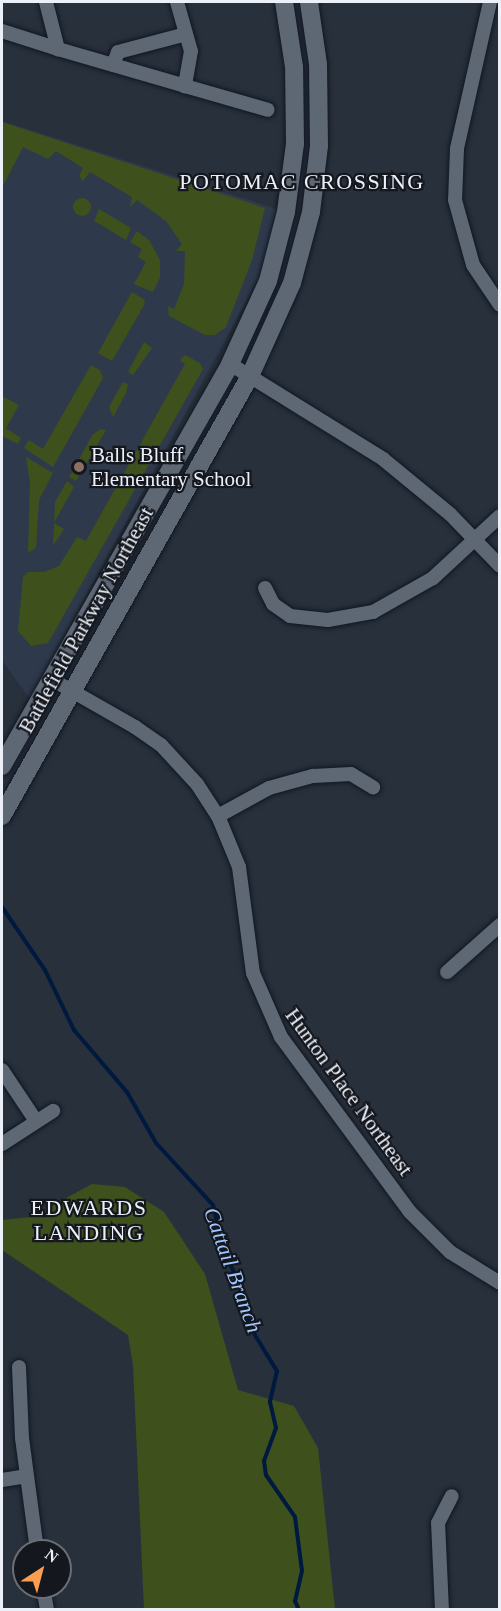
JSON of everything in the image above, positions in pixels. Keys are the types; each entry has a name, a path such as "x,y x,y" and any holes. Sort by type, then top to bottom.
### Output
{"main road":[{"name":"Battlefield Parkway Northeast","path":"2,766 230,364 268,281 292,175 296,91 284,2"},
{"name":"Battlefield Parkway Northeast","path":"2,816 250,376 292,283 312,200 320,116 309,2"}],"street":[{"path":"46,2 58,49"},
{"path":"177,2 191,51 185,86"},
{"path":"490,2 457,149 454,183 463,240 473,265 500,305"},
{"path":"2,31 268,110"},
{"path":"113,65 118,52 186,34"},
{"path":"230,364 383,459 476,540 500,566"},
{"path":"265,588 273,604 290,616 350,618 384,608 415,592 476,540 500,516"},
{"name":"Hunton Place Northeast","path":"51,679 161,745 197,784 218,816 241,876 253,973 281,1037 410,1212 450,1252 500,1284"},
{"path":"218,816 269,788 314,776 351,774 373,787"},
{"path":"447,972 500,925"},
{"path":"2,1070 36,1121"},
{"path":"2,1144 53,1111"},
{"path":"19,1366 26,1476 35,1539"},
{"path":"2,1480 26,1476"},
{"path":"442,1610 438,1523 452,1496"}],"shaded area":[{"name":"Balls Bluff Elementary School","path":"2,121 280,210 261,274 30,699 2,660"}],"green space":[{"path":"2,122 265,208 252,260 226,327 215,335 205,335 169,316 168,306 174,309 184,284 185,251 176,251 182,244 166,221 137,200 130,207 132,197 90,172 83,181 79,176 83,168 56,151 48,159 23,147 2,188"},
{"path":"82,198 88,201 91,207 88,213 82,216 76,213 73,207 76,201"},
{"path":"99,209 131,228 126,240 94,221"},
{"path":"137,231 149,240 160,260 160,277 153,292 134,284 146,262 138,257 142,249 130,242"},
{"path":"132,292 145,300 144,305 112,361 98,353"},
{"path":"144,342 152,348 133,375 128,372"},
{"path":"185,355 200,363 203,369 48,643 31,646 18,631 23,577 28,572 44,572 59,566 77,537 86,541 185,364 180,360"},
{"path":"91,365 100,370 103,378 53,467 24,448 29,440 43,449"},
{"path":"123,382 128,384 126,393 113,417 109,407"},
{"path":"2,396 19,405 6,428 21,438 18,444 2,436"},
{"path":"101,429 106,430 76,481 69,477 93,434"},
{"path":"26,457 53,473 39,500 36,548 28,553 30,482"},
{"path":"67,481 74,487 54,523 55,502"},
{"path":"54,523 64,529 53,546"},
{"path":"92,1184 125,1187 164,1212 205,1274 238,1390 294,1406 318,1448 335,1609 144,1609 133,1365 128,1335 2,1250 2,1220 31,1217"}],"waterway":[{"name":"Cattail Branch","path":"2,907 45,970 74,1030 127,1092 156,1143 213,1205 224,1253 239,1281 250,1327 277,1371 270,1402 276,1428 264,1461 266,1475 295,1517 302,1571 295,1601 299,1610"}],"place":[{"name":"Balls Bluff Elementary School","path":"79,467"}],"district":[{"name":"POTOMAC CROSSING","path":"302,182"},
{"name":"EDWARDS LANDING","path":"89,1220"}]}
